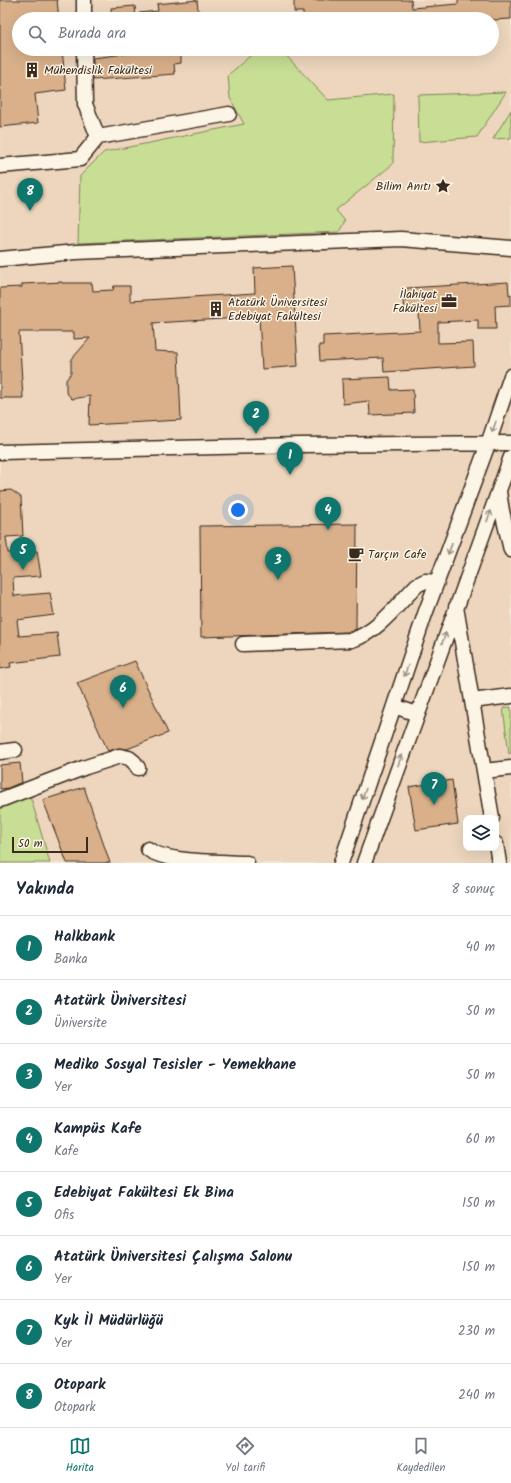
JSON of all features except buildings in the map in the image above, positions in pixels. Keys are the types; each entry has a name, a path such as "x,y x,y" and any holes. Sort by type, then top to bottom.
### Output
{"street":[{"path":"84,0 84,12"},
{"path":"84,56 85,104 98,137"},
{"path":"0,166 80,159 98,137 229,114"},
{"path":"0,259 76,252 402,239 511,248"},
{"path":"341,863 437,582 488,444 511,376"},
{"path":"0,452 299,445 511,443"},
{"path":"364,863 511,457"},
{"path":"499,489 502,511 511,550"},
{"path":"243,644 352,640 373,630 417,585 425,581 437,582"},
{"path":"456,607 491,815"},
{"path":"472,701 511,696"},
{"path":"394,706 417,714"},
{"path":"0,752 15,750"},
{"path":"0,800 79,769 120,756 129,758 138,768"},
{"path":"484,771 511,768"},
{"path":"148,849 154,854 173,859 246,863"},
{"path":"497,851 499,863"}],"shaded area":[{"path":"0,0 511,0 511,863 0,863"}],"green space":[{"path":"250,56 287,56 328,100 394,94 393,164 336,210 345,221 339,232 78,243 80,176 104,152 244,124 230,98 228,75"},
{"path":"506,92 477,137 419,142 418,95"},
{"path":"511,110 511,138 493,139"},
{"path":"511,707 511,753 509,754 503,708"},
{"path":"30,795 50,863 0,863 0,804"}],"place":[{"name":"Mühendislik Fakültesi","path":"32,70"},
{"name":"Bilim Anıtı","path":"443,186"},
{"name":"Otopark","path":"30,211"},
{"name":"İlahiyat Fakültesi","path":"449,301"},
{"name":"Atatürk Üniversitesi Edebiyat Fakültesi","path":"216,309"},
{"name":"Atatürk Üniversitesi","path":"256,434"},
{"name":"Halkbank","path":"290,475"},
{"name":"Kampüs Kafe","path":"328,530"},
{"name":"Tarçın Cafe","path":"356,554"},
{"name":"Edebiyat Fakültesi Ek Bina","path":"23,570"},
{"name":"Mediko Sosyal Tesisler - Yemekhane","path":"278,580"},
{"name":"Atatürk Üniversitesi Çalışma Salonu","path":"123,708"},
{"name":"Kyk İl Müdürlüğü","path":"434,805"}]}
